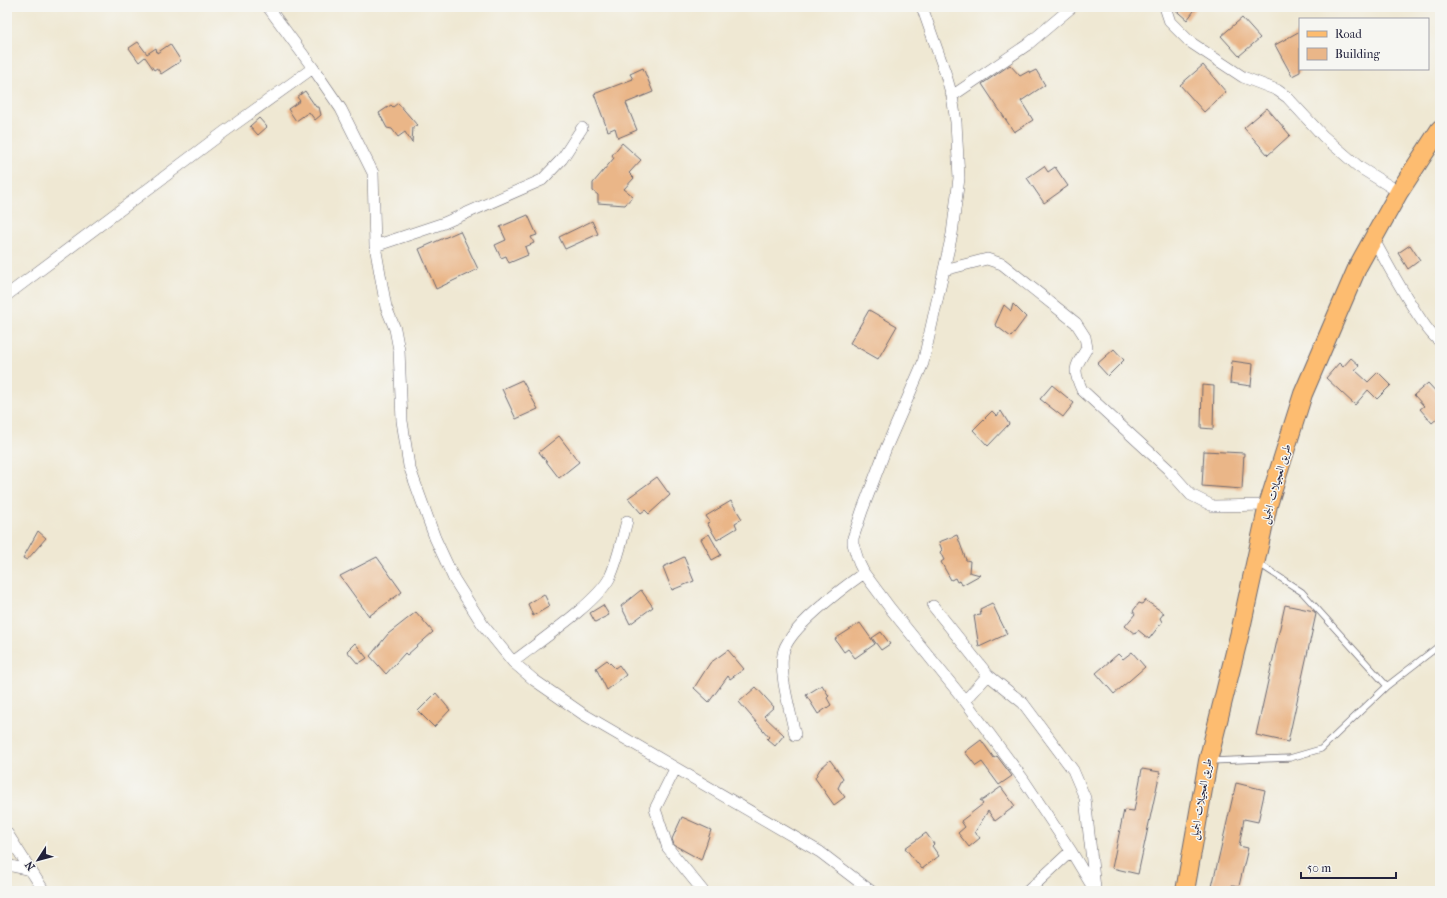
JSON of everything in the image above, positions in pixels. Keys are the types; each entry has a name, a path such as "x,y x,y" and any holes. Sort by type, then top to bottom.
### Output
{"main road":[{"name":"طريق العجيلات- الجميل","path":"1185,891 1208,761 1256,562 1268,504 1303,394 1358,266 1400,192 1440,129"}],"street":[{"path":"922,7 952,96 956,122 959,178 952,234 923,363 886,448 853,538 856,554 864,573 890,608 966,701 1023,780 1071,851 1095,891"},
{"path":"952,96 1027,45 1072,7"},
{"path":"1165,7 1170,22 1190,42 1243,77 1277,90 1287,97 1323,136 1359,167 1400,192"},
{"path":"271,8 341,109 372,173 375,246 386,307 395,329 399,350 402,422 408,466 435,538 454,579 483,625 513,662 534,680 583,714 675,769 820,852 871,891"},
{"path":"7,295 224,132 313,68"},
{"path":"375,246 444,223 542,180 562,159 582,128"},
{"path":"1373,238 1385,261 1428,330 1440,341"},
{"path":"944,270 987,260 1002,264 1076,323 1085,337 1087,348 1077,365 1075,375 1082,390 1168,469 1191,495 1213,506 1268,504"},
{"path":"513,662 575,614 602,589 610,577 627,521"},
{"path":"795,735 783,671 782,653 793,635 805,622 835,594 864,573"},
{"path":"933,606 988,674 1023,703 1073,770 1085,798 1095,891"},
{"path":"966,701 988,674"},
{"path":"675,769 655,809 668,848 703,891"},
{"path":"7,834 44,891"},
{"path":"1028,891 1071,851"},
{"path":"7,865 30,870"}],"lane":[{"path":"1256,562 1302,592 1387,686"},
{"path":"1208,761 1290,758 1321,749 1387,686 1440,645"}],"building":[{"path":"1172,7 1197,7 1187,20"},
{"path":"1242,18 1260,38 1239,56 1221,36"},
{"path":"1299,32 1300,72 1292,76 1275,45"},
{"path":"138,42 147,54 156,48 157,53 170,44 181,61 161,74 157,68 154,70 145,57 139,62 129,48"},
{"path":"1010,65 1020,76 1029,71 1030,73 1036,70 1045,85 1021,101 1033,120 1014,132 982,84"},
{"path":"1203,65 1226,92 1204,112 1180,85"},
{"path":"643,68 653,92 626,103 637,130 618,138 615,128 608,131 594,94 633,79 630,74"},
{"path":"305,91 316,107 319,107 321,115 315,120 309,112 296,121 288,109 300,101 297,97"},
{"path":"398,103 417,125 413,127 412,143 405,132 398,137 392,129 387,128 379,113 391,105 393,107"},
{"path":"1267,108 1290,135 1268,155 1244,128"},
{"path":"259,118 267,127 258,135 250,126"},
{"path":"622,143 641,160 629,173 634,178 624,189 633,196 625,205 598,203 598,195 593,191 593,183 614,158 612,155"},
{"path":"1044,166 1048,172 1055,167 1068,186 1044,203 1027,178"},
{"path":"528,215 537,235 531,237 534,243 525,247 528,255 509,263 506,256 501,258 495,245 506,240 500,227"},
{"path":"592,221 598,234 565,249 559,237"},
{"path":"460,231 478,269 436,289 419,249"},
{"path":"1410,245 1420,260 1408,269 1398,253"},
{"path":"1013,304 1026,317 1011,337 995,325 1004,305 1011,311"},
{"path":"869,310 897,326 878,359 850,343"},
{"path":"1114,349 1124,360 1108,376 1097,364"},
{"path":"1351,358 1359,365 1355,370 1368,382 1378,372 1391,385 1377,399 1368,390 1355,405 1326,378 1339,363 1343,367"},
{"path":"1232,361 1253,364 1251,386 1230,383"},
{"path":"522,380 538,409 516,419 502,389"},
{"path":"1428,383 1440,396 1440,416 1432,423 1420,409 1424,406 1414,395"},
{"path":"1052,385 1074,403 1063,417 1040,399"},
{"path":"1202,385 1214,386 1213,429 1201,428"},
{"path":"992,411 997,416 1001,411 1009,424 988,446 973,430"},
{"path":"559,436 579,462 559,478 539,452"},
{"path":"1204,451 1244,453 1242,489 1202,486"},
{"path":"657,477 670,495 649,514 645,510 641,513 628,498"},
{"path":"731,501 742,519 735,523 737,528 717,540 707,523 710,522 706,516"},
{"path":"38,531 46,538 27,560 23,558"},
{"path":"709,534 721,555 712,560 701,539"},
{"path":"957,535 966,560 970,561 969,572 980,575 962,585 960,581 957,582 955,578 951,580 941,562 944,560 940,552 942,550 939,542"},
{"path":"377,557 402,592 369,616 340,576"},
{"path":"684,557 694,581 672,590 663,567"},
{"path":"641,590 653,607 630,624 621,606"},
{"path":"544,594 550,606 533,616 528,604"},
{"path":"1145,600 1164,613 1160,618 1162,622 1149,639 1138,630 1135,634 1125,626 1135,614 1133,611 1139,603 1142,604"},
{"path":"992,603 1007,634 979,647 974,616 981,615 980,609"},
{"path":"603,605 609,615 595,622 590,613"},
{"path":"1285,605 1314,611 1316,614 1288,742 1256,735"},
{"path":"416,612 433,632 407,655 405,653 386,674 370,656 388,634"},
{"path":"860,623 875,644 855,658 848,649 844,652 835,639"},
{"path":"881,632 890,644 881,650 872,638"},
{"path":"355,643 367,658 358,664 347,651"},
{"path":"728,650 744,669 730,679 728,676 709,702 694,688 710,663"},
{"path":"1132,652 1145,667 1114,694 1096,673 1118,654 1123,659"},
{"path":"607,660 615,668 619,665 626,675 607,690 596,668"},
{"path":"822,685 829,696 827,698 831,705 818,714 806,695"},
{"path":"756,687 774,707 764,716 784,735 775,746 767,739 769,737 739,702"},
{"path":"436,693 450,710 434,727 418,711"},
{"path":"981,740 994,758 997,756 1012,776 999,785 982,762 976,766 965,752"},
{"path":"830,760 843,778 838,788 845,797 834,805 815,778 820,769"},
{"path":"1142,769 1160,772 1138,874 1112,868 1124,810 1134,811"},
{"path":"1236,783 1265,790 1258,822 1244,819 1239,846 1248,848 1239,886 1232,885 1231,891 1211,891"},
{"path":"1001,787 1015,806 995,821 988,811 975,832 980,838 969,847 958,833 965,827 961,821 983,804 980,800 983,800"},
{"path":"682,817 711,830 701,860 674,845 672,839"},
{"path":"926,833 934,844 932,846 939,856 922,869 905,848"}]}
